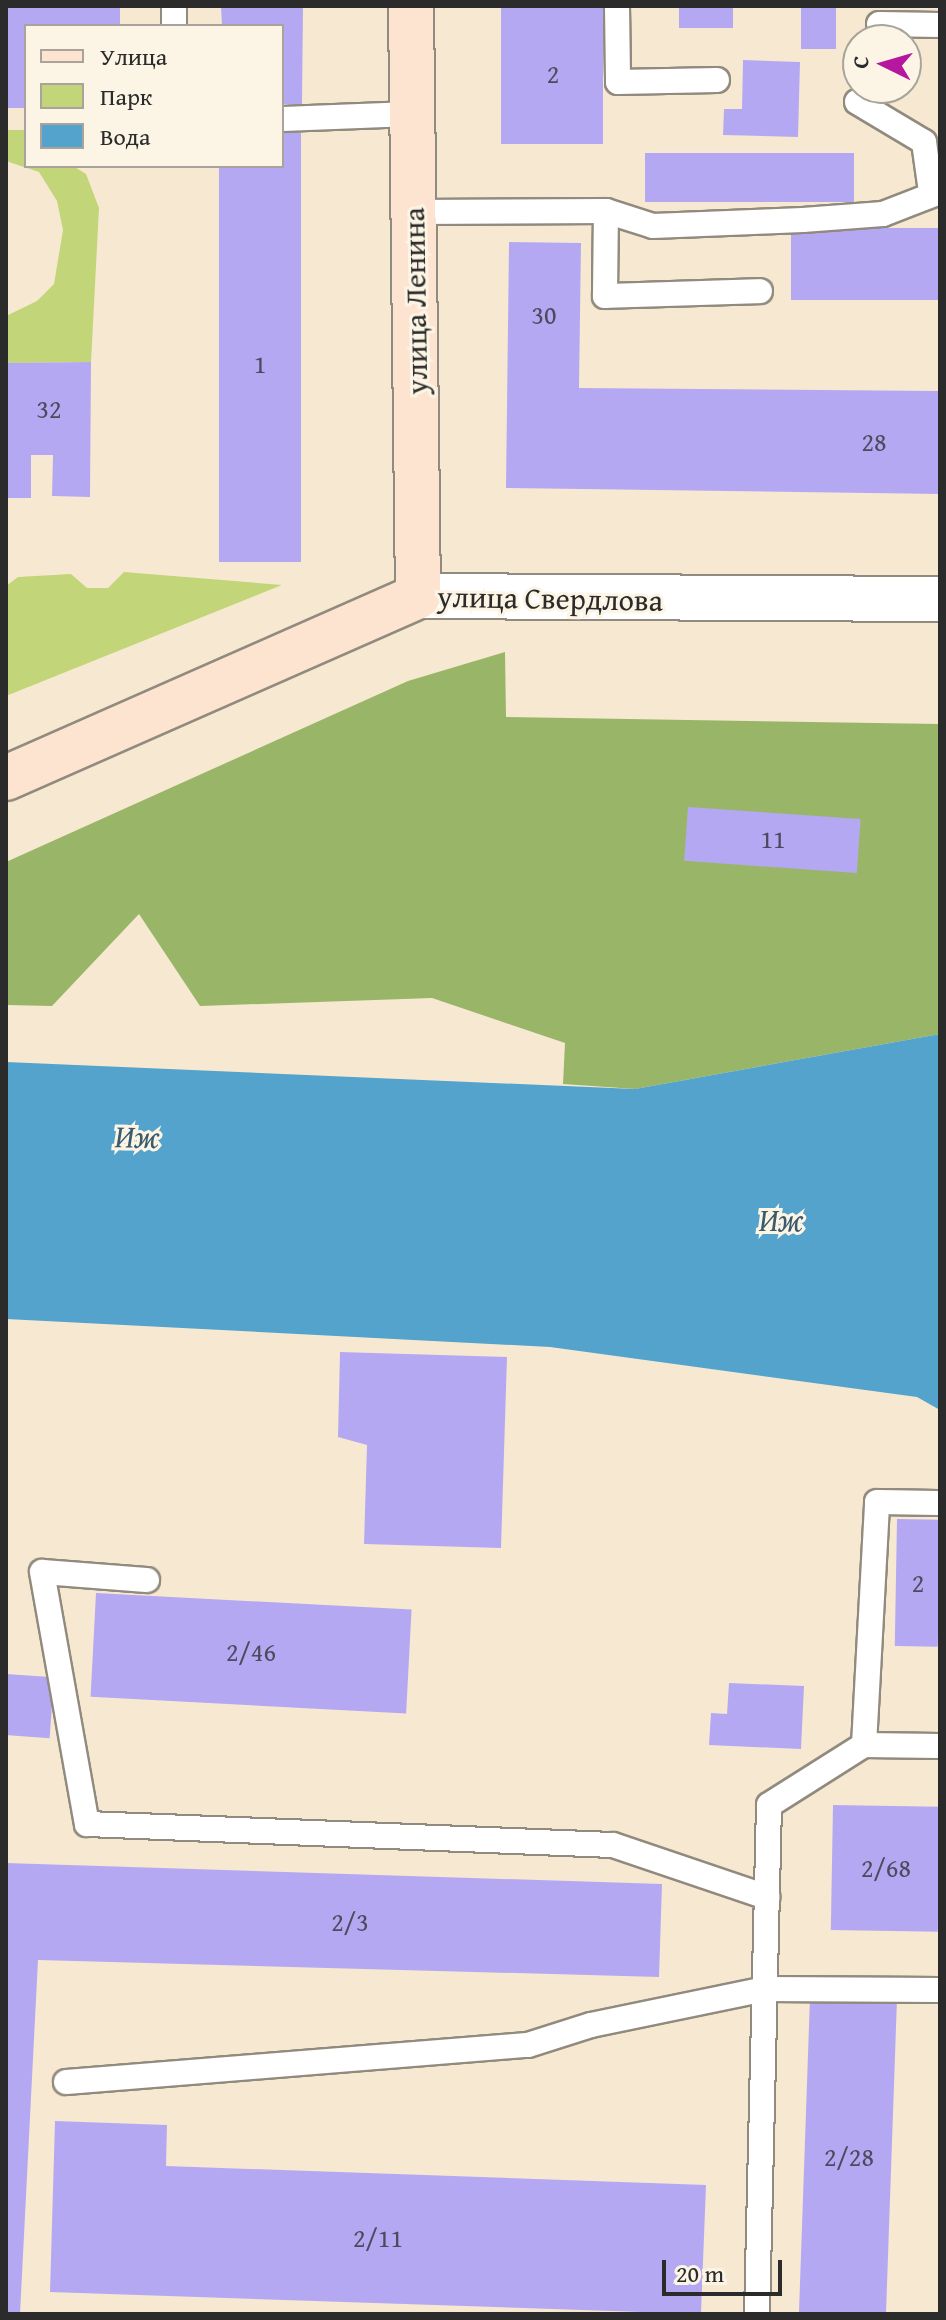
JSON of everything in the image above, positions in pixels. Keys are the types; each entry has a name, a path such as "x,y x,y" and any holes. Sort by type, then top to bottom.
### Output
{"main road":[{"name":"улица Ленина","path":"411,6 418,596"},
{"name":"улица Свердлова","path":"6,778 418,596"}],"street":[{"name":"улица Свердлова","path":"418,596 940,599"}],"lane":[{"path":"617,6 618,82 717,80"},
{"path":"414,212 606,211 653,226 883,214 936,192 924,142 860,104"},
{"path":"284,119 412,114"},
{"path":"606,211 605,296 760,291"},
{"path":"864,1745 877,1502 940,1503"},
{"path":"147,1580 42,1572 87,1824 613,1845 767,1897"},
{"path":"757,2314 769,1805 864,1745 940,1746"},
{"path":"66,2082 528,2045 591,2025 765,1989 940,1990"}],"green space":[{"path":"6,130 24,130 24,167 6,161"},
{"path":"27,168 76,168 86,174 99,208 91,362 6,363 6,316 37,301 54,284 63,230 57,201 39,172"},
{"path":"124,572 282,585 6,696 6,586 18,577 71,574 87,588 108,588"},
{"path":"505,652 506,717 940,724 940,1034 635,1089 563,1084 565,1043 432,998 200,1006 139,914 52,1006 6,1005 6,862 408,681"}],"water":[{"name":"Иж","path":"940,1034 940,1410 917,1397 550,1347 6,1319 6,1062 635,1089"}],"building":[{"path":"6,6 120,6 120,24 24,24 24,108 6,108"},
{"path":"221,6 303,6 302,104 284,104 284,24 222,24"},
{"path":"501,6 603,6 603,144 501,144"},
{"path":"679,6 733,6 733,28 679,28"},
{"path":"801,6 836,6 836,49 801,49"},
{"path":"743,60 800,62 798,137 723,135 724,109 742,109"},
{"path":"284,133 301,133 301,562 219,562 219,168 284,168"},
{"path":"645,153 854,153 854,202 645,202"},
{"path":"791,228 940,228 940,300 791,300"},
{"path":"509,242 581,243 579,388 940,391 940,494 506,488"},
{"path":"91,362 90,497 52,496 53,455 31,455 31,498 6,498 6,363"},
{"path":"688,807 861,819 857,873 684,861"},
{"path":"340,1352 507,1357 501,1548 364,1544 367,1445 338,1437"},
{"path":"897,1519 940,1520 938,1647 895,1646"},
{"path":"96,1593 412,1610 406,1713 91,1697"},
{"path":"6,1674 54,1677 50,1738 6,1735"},
{"path":"729,1683 804,1686 801,1749 709,1745 711,1713 727,1714"},
{"path":"833,1805 940,1807 938,1932 831,1930"},
{"path":"6,1863 662,1884 659,1977 38,1960 20,2314 6,2314"},
{"path":"810,1997 897,2000 886,2314 799,2314"},
{"path":"55,2121 167,2125 166,2166 706,2185 701,2314 50,2292"}]}
